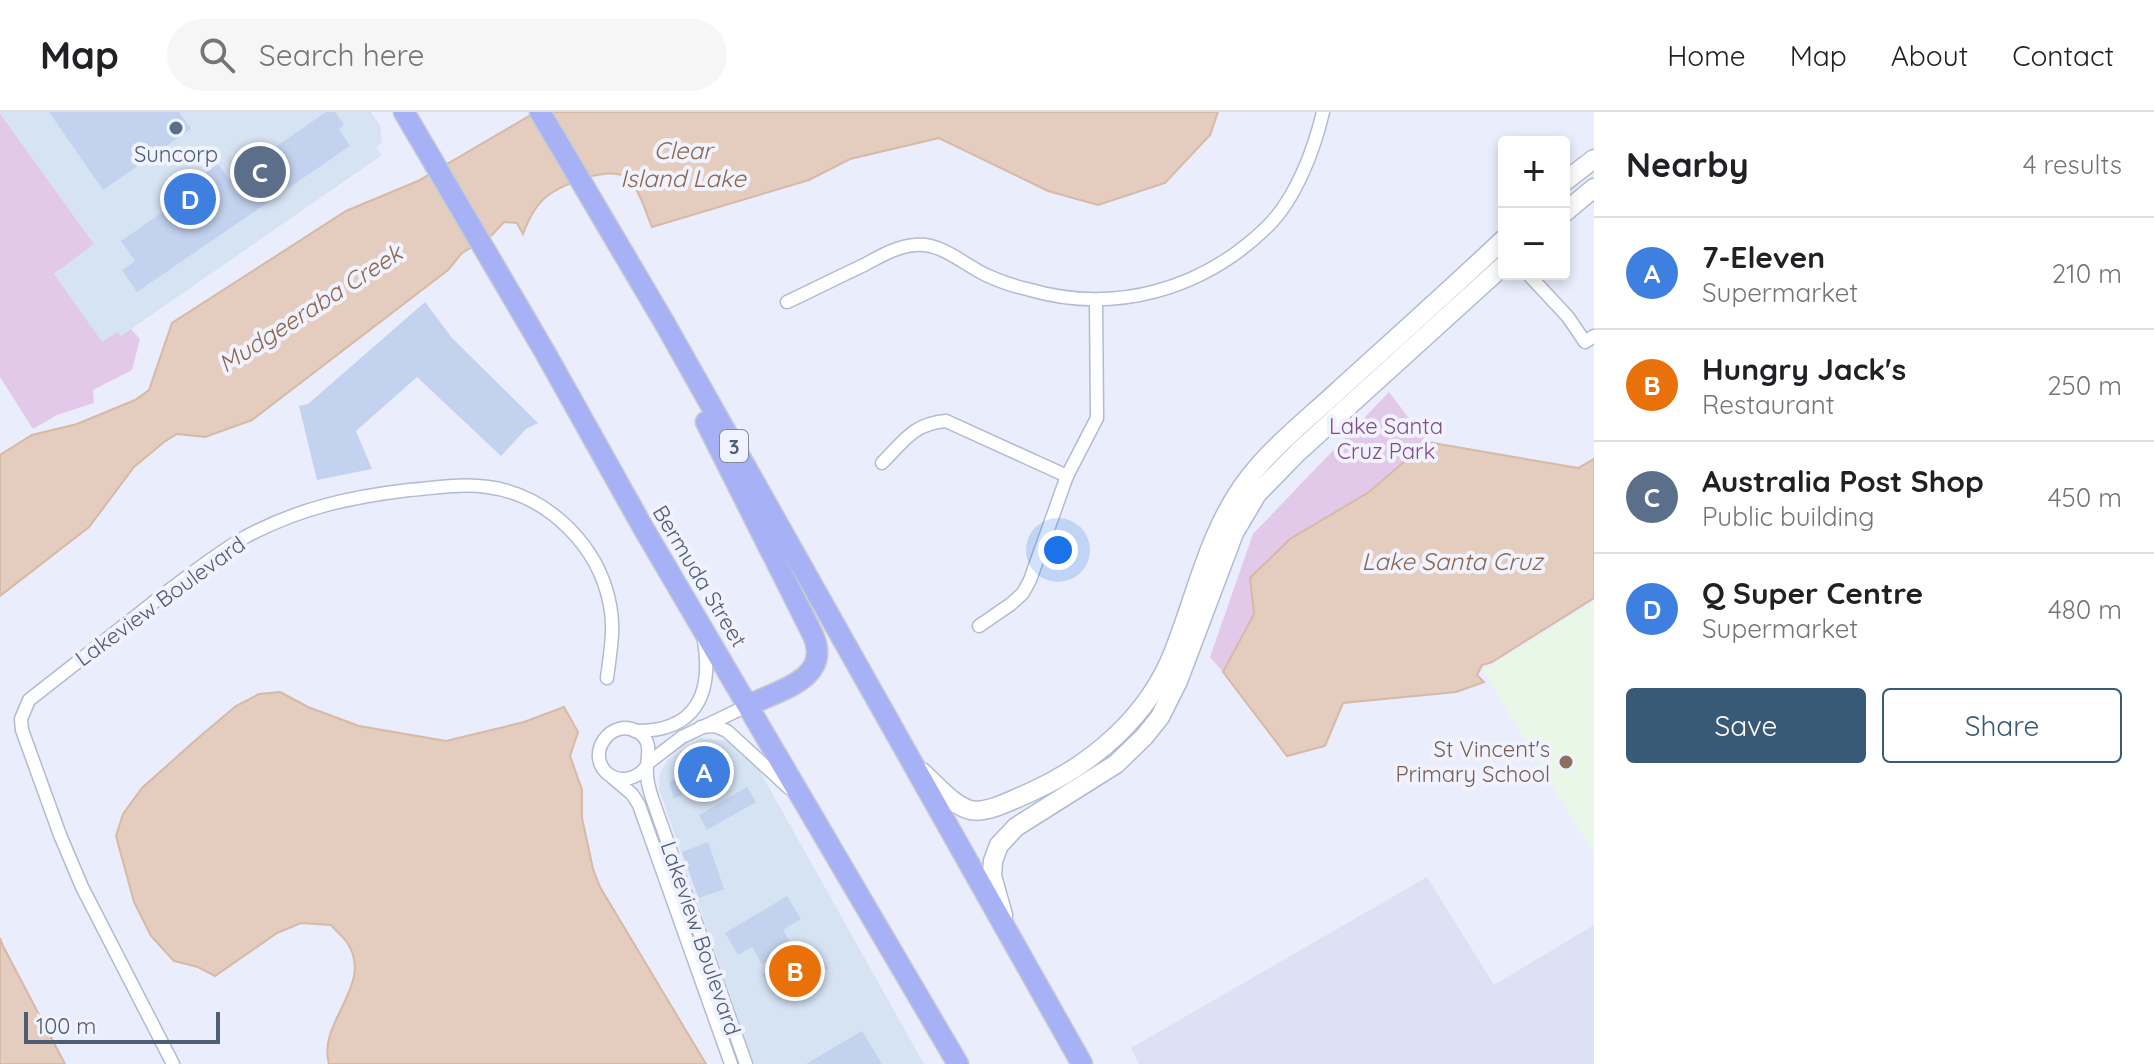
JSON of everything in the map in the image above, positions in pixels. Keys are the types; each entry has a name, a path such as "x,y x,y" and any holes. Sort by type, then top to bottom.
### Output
{"main road":[{"name":"Bermuda Street","path":"404,112 645,531 958,1064"},
{"name":"3","path":"540,112 664,322 1082,1064"},
{"path":"664,322 714,439 813,635 818,651 817,662 809,674 749,705"}],"street":[{"path":"787,302 893,251 914,245 934,246 987,276 1028,290 1096,301 1178,287 1234,255 1270,224 1301,177 1323,112"},
{"path":"1570,177 1594,159"},
{"path":"1570,208 1594,188"},
{"path":"911,761 959,807 984,811 1005,805 1047,784 1086,760 1129,724 1165,672 1219,524 1248,479 1289,435 1498,247"},
{"path":"1007,927 992,876 999,845 1016,827 1116,764 1144,737 1171,698 1234,533 1257,494 1298,452 1498,270"},
{"path":"1534,280 1568,317 1585,342 1594,336"},
{"path":"979,626 1023,593 1067,476 1097,418 1096,301"},
{"path":"882,463 927,422 946,421 1067,476"},
{"name":"Lakeview Boulevard","path":"173,1064 109,943 60,835 22,730 21,719 29,700 222,551 272,524 330,502 361,495 465,486 488,487 532,501 562,522 589,552 606,588 611,608 607,678"},
{"path":"700,622 707,669 706,685 699,702 690,713 669,726 649,731 616,730 602,742 599,758 608,773 620,779 631,778 640,774 647,764 672,744 749,705"},
{"path":"1129,724 1144,737"},
{"path":"701,727 717,727 733,735 809,807"},
{"path":"635,731 648,744 647,764"},
{"name":"Lakeview Boulevard","path":"647,764 650,793 746,1064"},
{"name":"Lakeview Boulevard","path":"608,773 634,796 648,828 731,1064"},
{"path":"1005,805 997,817 1000,825 1047,800 1074,791"},
{"path":"648,828 666,837"},
{"path":"684,932 698,928"}],"shaded area":[{"path":"0,112 371,112 380,126 382,142 376,147 382,155 121,336 102,343 54,274 94,244"},
{"name":"St Vincent's Primary School","path":"1594,602 1594,854 1483,670"},
{"path":"700,738 726,741 740,750 759,770 924,1064 754,1064 659,789 660,773 667,760"},
{"path":"1427,877 1494,985 1594,925 1594,1064 1139,1064 1131,1048"}],"green space":[{"path":"0,113 94,244 54,274 102,342 118,332 121,336 131,329 140,339 132,370 93,390 94,403 57,415 33,429 0,377"},
{"name":"Lake Santa Cruz Park","path":"1389,392 1427,442 1369,492 1290,539 1251,578 1254,613 1223,672 1210,657 1253,534"}],"water":[{"path":"536,112 1218,112 1210,135 1165,183 1098,205 1048,191 939,138 850,159 809,180 652,227 637,190 622,175 600,174 575,181 543,200 523,234 517,223 504,222 492,235 462,253 448,270 252,420 205,437 177,434 164,442 134,467 89,527 0,596 0,455 32,435 77,424 135,400 149,390 172,323 346,211 418,181"},
{"name":"Lake Santa Cruz","path":"1427,442 1578,468 1594,459 1594,598 1492,662 1482,665 1477,675 1484,682 1456,692 1343,703 1325,746 1287,756 1223,672 1254,614 1250,578 1290,539 1369,492"},
{"path":"280,692 308,707 359,726 446,741 524,722 564,707 578,732 570,756 582,790 582,818 600,887 706,1064 329,1064 327,1048 331,1033 354,974 354,959 348,944 331,925 301,923 277,933 215,976 198,967 174,961 151,936 134,902 116,836 123,814 142,788 236,706 259,694"},
{"path":"0,938 3,946 65,1064 0,1064"}],"building":[{"path":"49,112 179,112 191,129 103,190"},
{"path":"326,112 335,112 344,125 339,129 350,146 137,292 122,270 135,261 121,241 190,193 186,187 218,164 229,179"},
{"path":"425,302 452,338 538,423 526,429 501,456 417,377 356,431 372,469 317,480 299,406 308,404"},
{"path":"725,750 730,759 724,763 727,769 674,799 669,782"},
{"path":"747,787 756,802 707,830 699,815"},
{"path":"708,842 724,889 699,898 682,852"},
{"path":"787,896 801,919 783,930 792,946 762,964 752,947 738,955 725,933"},
{"path":"802,951 808,962 820,955 828,968 804,982 801,978 774,994 762,974"},
{"path":"862,1031 882,1064 806,1064"}],"place":[{"name":"Suncorp","path":"176,128"},
{"name":"Australia Post Shop","path":"260,172"},
{"name":"Q Super Centre","path":"190,199"},
{"name":"St Vincent's Primary School","path":"1566,762"},
{"name":"7-Eleven","path":"704,772"},
{"name":"Hungry Jack's","path":"795,971"}],"water label":[{"name":"Clear Island Lake","path":"683,164"},
{"name":"Mudgeeraba Creek","path":"310,308"}]}
